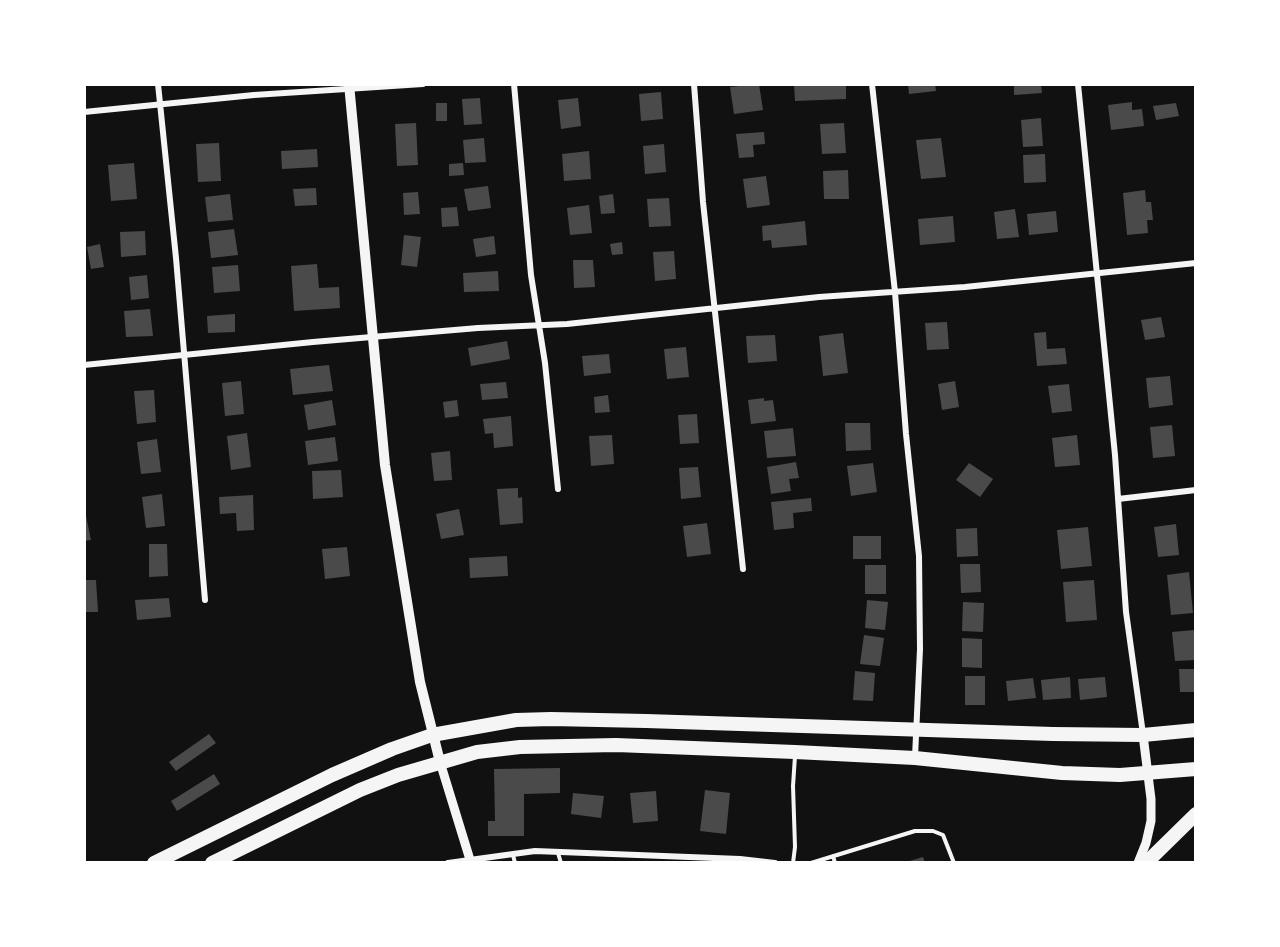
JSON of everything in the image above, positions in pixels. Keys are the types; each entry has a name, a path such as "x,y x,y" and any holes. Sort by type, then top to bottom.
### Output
{"highway":[{"path":"154,863 332,775 392,749 432,735 516,720 551,719 1053,734 1143,735 1196,730"},
{"path":"212,863 360,790 440,762 477,752 562,745 616,745 915,758 1062,773 1149,774 1196,770"},
{"path":"1146,863 1196,814"}],"main road":[{"path":"349,87 372,337 393,523 420,682 440,762"}],"street":[{"path":"159,84 205,600"},
{"path":"84,112 349,87 423,84"},
{"path":"514,84 531,275 545,363 558,489"},
{"path":"694,84 703,202 743,569"},
{"path":"872,84 895,292 906,434 919,556 920,649 915,758"},
{"path":"1078,84 1118,499 1126,612 1151,799 1146,843 1138,863"},
{"path":"84,365 372,337 567,324 715,310 819,297 895,292 1196,263"},
{"path":"1118,499 1196,490"},
{"path":"440,762 471,861"},
{"path":"448,863 535,851 740,859 775,863"}],"lane":[{"path":"793,863 795,752"},
{"path":"811,863 915,831 933,831 943,835 954,863"},
{"path":"558,853 561,863"},
{"path":"513,854 515,863"},
{"path":"832,856 835,863"}],"building":[{"path":"759,84 763,110 734,114 730,87"},
{"path":"794,84 846,84 846,99 795,101"},
{"path":"908,84 935,84 936,91 909,94"},
{"path":"1014,84 1041,84 1042,93 1014,95"},
{"path":"661,92 663,119 641,121 639,94"},
{"path":"480,98 482,124 464,125 462,99"},
{"path":"578,98 581,126 561,129 558,100"},
{"path":"1132,102 1132,110 1142,109 1144,126 1111,130 1108,105"},
{"path":"436,103 447,103 447,121 436,121"},
{"path":"1176,103 1179,116 1156,120 1153,106"},
{"path":"1041,118 1043,146 1023,147 1021,120"},
{"path":"416,123 418,165 397,166 395,124"},
{"path":"844,123 846,153 822,154 820,124"},
{"path":"764,132 765,144 753,145 754,157 739,158 736,134"},
{"path":"484,138 486,162 465,163 463,140"},
{"path":"941,138 946,177 921,179 916,140"},
{"path":"219,143 221,181 198,182 196,144"},
{"path":"664,144 666,172 645,174 643,146"},
{"path":"317,149 318,167 282,169 281,151"},
{"path":"589,151 591,179 564,181 562,154"},
{"path":"1045,154 1046,182 1024,183 1023,155"},
{"path":"134,163 137,199 111,201 108,165"},
{"path":"463,163 464,175 449,176 449,164"},
{"path":"848,170 849,199 824,199 823,171"},
{"path":"766,176 770,205 747,208 743,179"},
{"path":"488,186 491,208 468,211 464,189"},
{"path":"316,188 317,205 295,206 293,189"},
{"path":"1145,190 1146,202 1151,202 1153,220 1147,220 1148,233 1127,235 1123,193"},
{"path":"418,192 420,214 404,215 403,193"},
{"path":"230,194 233,220 208,222 205,197"},
{"path":"613,194 615,213 601,214 599,196"},
{"path":"669,198 671,226 649,227 647,199"},
{"path":"589,205 592,233 570,235 567,208"},
{"path":"457,207 459,226 442,227 441,208"},
{"path":"1015,209 1019,237 997,239 994,212"},
{"path":"1056,211 1058,232 1029,235 1027,214"},
{"path":"953,216 955,242 920,245 918,219"},
{"path":"805,221 807,245 772,248 771,240 763,241 762,226"},
{"path":"234,229 238,255 211,258 208,232"},
{"path":"145,231 146,255 121,257 120,232"},
{"path":"404,235 421,237 417,267 401,265"},
{"path":"494,236 496,254 476,257 473,239"},
{"path":"622,242 623,254 612,255 610,244"},
{"path":"100,244 104,267 91,269 87,247"},
{"path":"674,251 676,279 655,281 653,252"},
{"path":"573,260 593,260 595,287 574,288"},
{"path":"317,264 319,288 339,287 340,308 294,311 291,266"},
{"path":"238,265 240,291 214,293 212,267"},
{"path":"498,271 499,291 464,292 463,273"},
{"path":"147,275 149,298 131,300 129,277"},
{"path":"150,309 153,336 126,337 124,311"},
{"path":"235,314 235,332 208,333 207,316"},
{"path":"1161,317 1165,337 1145,340 1141,320"},
{"path":"947,322 949,349 927,350 925,323"},
{"path":"1046,332 1047,349 1065,348 1067,364 1037,366 1034,333"},
{"path":"843,333 848,373 823,376 819,336"},
{"path":"775,335 777,361 748,363 746,336"},
{"path":"507,341 510,359 471,366 468,348"},
{"path":"686,347 689,377 667,379 664,349"},
{"path":"609,354 611,373 584,376 582,356"},
{"path":"329,365 333,391 293,395 290,369"},
{"path":"1170,376 1173,405 1149,408 1146,378"},
{"path":"241,381 244,414 225,416 222,383"},
{"path":"955,381 959,407 942,410 938,384"},
{"path":"506,382 508,398 482,400 480,384"},
{"path":"1069,384 1072,411 1052,413 1048,386"},
{"path":"154,390 156,422 137,424 134,391"},
{"path":"608,395 610,412 595,413 594,397"},
{"path":"764,398 764,401 773,400 776,421 751,424 748,400"},
{"path":"332,400 336,425 308,430 304,405"},
{"path":"457,400 459,416 445,418 443,402"},
{"path":"697,414 699,443 680,444 678,415"},
{"path":"511,416 513,446 494,448 493,433 485,434 483,419"},
{"path":"845,423 870,423 871,450 846,451"},
{"path":"1172,425 1175,456 1153,458 1150,427"},
{"path":"793,428 796,456 767,458 764,431"},
{"path":"247,433 251,467 231,470 227,436"},
{"path":"612,435 614,464 591,466 589,436"},
{"path":"1077,435 1080,465 1055,467 1052,438"},
{"path":"335,437 338,461 308,465 305,441"},
{"path":"157,439 161,472 141,474 137,442"},
{"path":"450,451 452,480 434,481 431,453"},
{"path":"796,462 799,478 789,479 791,491 771,494 767,467"},
{"path":"873,463 877,492 851,496 847,466"},
{"path":"969,463 993,479 980,497 956,480"},
{"path":"698,467 701,497 681,499 679,468"},
{"path":"341,470 343,497 313,499 312,471"},
{"path":"518,488 518,498 522,497 523,523 500,525 497,489"},
{"path":"162,494 165,526 146,528 142,497"},
{"path":"253,495 254,530 237,531 236,513 220,514 219,497"},
{"path":"811,498 812,511 793,513 794,528 774,530 771,502"},
{"path":"84,506 91,540 84,541"},
{"path":"459,509 464,535 441,539 436,514"},
{"path":"707,523 711,554 687,557 683,526"},
{"path":"1176,524 1179,555 1158,557 1154,527"},
{"path":"1088,527 1092,566 1061,569 1057,530"},
{"path":"977,528 978,556 957,557 956,529"},
{"path":"853,536 881,536 881,559 853,559"},
{"path":"149,544 167,544 168,576 149,577"},
{"path":"347,547 350,576 325,579 322,549"},
{"path":"507,556 508,576 470,578 469,558"},
{"path":"960,564 980,564 981,592 961,593"},
{"path":"865,565 886,565 886,594 865,594"},
{"path":"1189,572 1193,613 1171,615 1167,575"},
{"path":"84,580 96,580 98,612 84,612"},
{"path":"1094,580 1097,620 1066,622 1063,582"},
{"path":"169,598 171,617 137,620 135,600"},
{"path":"867,600 888,602 885,630 865,628"},
{"path":"963,602 984,603 983,632 962,631"},
{"path":"1194,630 1196,660 1175,661 1172,632"},
{"path":"864,635 884,638 880,666 860,664"},
{"path":"962,638 982,639 982,668 962,667"},
{"path":"1179,669 1196,669 1196,692 1180,692"},
{"path":"855,671 875,673 873,701 853,700"},
{"path":"965,676 985,676 985,705 965,705"},
{"path":"1070,677 1071,698 1043,700 1041,680"},
{"path":"1105,677 1107,697 1080,700 1078,679"},
{"path":"1033,678 1036,698 1008,701 1006,681"},
{"path":"209,734 216,743 176,771 169,762"},
{"path":"560,768 560,793 524,794 524,836 488,836 488,821 495,821 494,769"},
{"path":"214,774 220,784 177,811 171,801"},
{"path":"705,790 730,793 726,834 700,831"},
{"path":"656,791 658,821 633,823 630,793"},
{"path":"573,793 604,796 601,818 571,814"},
{"path":"923,857 925,863 906,863 906,862"}]}
